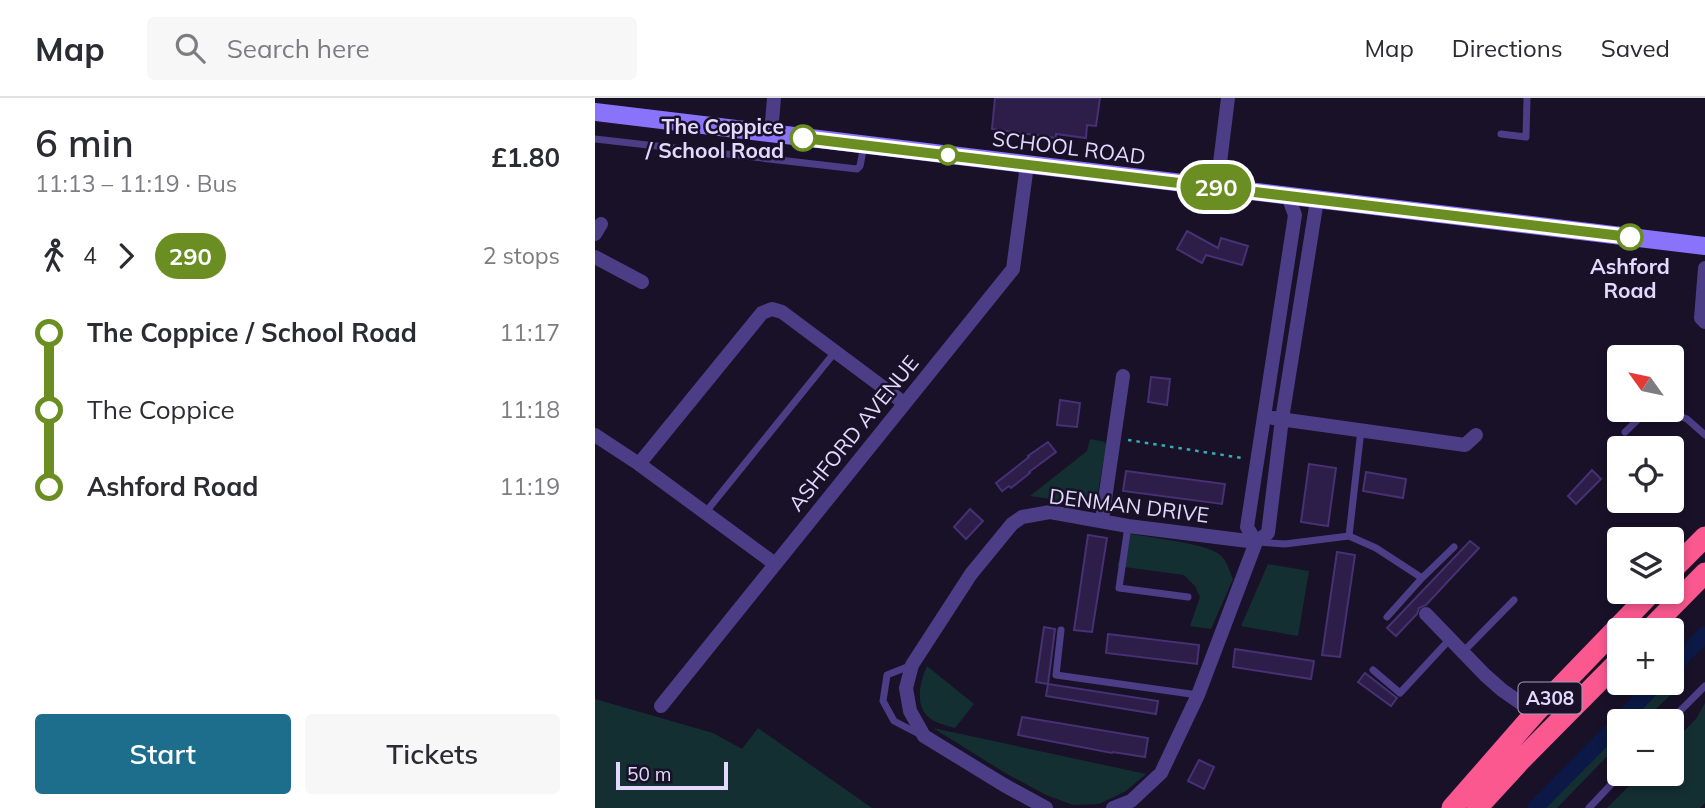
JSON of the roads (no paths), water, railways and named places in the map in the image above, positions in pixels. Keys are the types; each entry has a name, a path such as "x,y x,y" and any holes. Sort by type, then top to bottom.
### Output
{"highway":[{"path":"1684,558 1705,537"},
{"path":"1661,618 1705,573"},
{"name":"A308","path":"1452,808 1535,713 1639,604"},
{"name":"A308","path":"1477,808 1607,672"}],"main road":[{"name":"SCHOOL ROAD","path":"595,113 1705,246"}],"street":[{"path":"771,134 774,98"},
{"path":"1217,187 1228,98"},
{"name":"ASHFORD AVENUE","path":"661,706 1013,269 1027,164"},
{"path":"1256,542 1247,527 1295,215 1288,196"},
{"path":"1114,808 1131,801 1161,773 1199,695 1256,542 1268,533 1282,419 1317,200"},
{"path":"595,257 642,282"},
{"path":"1705,268 1701,318 1705,322"},
{"path":"639,464 762,313 772,309 782,312 904,404"},
{"path":"1102,520 1123,376"},
{"path":"1264,416 1465,445 1476,435"},
{"path":"595,435 775,564"},
{"name":"DENMAN DRIVE","path":"924,736 910,711 906,688 912,665 971,574 1012,524 1022,517 1050,512 1128,526 1256,542"},
{"path":"1426,614 1502,690 1535,713"},
{"path":"924,736 1046,808"}],"lane":[{"path":"1501,134 1527,136 1527,98"},
{"path":"595,139 856,169 860,166 865,145"},
{"path":"705,513 835,352"},
{"path":"1684,418 1705,435"},
{"path":"1625,432 1635,422"},
{"path":"1349,536 1361,430"},
{"path":"1128,526 1119,588 1188,597"},
{"path":"1256,542 1285,544 1349,536 1376,548 1422,578"},
{"path":"1387,617 1454,547"},
{"path":"1463,652 1514,600"},
{"path":"1061,630 1056,675 1199,695"},
{"path":"1373,670 1400,693 1450,639"},
{"path":"912,665 887,675 883,701 894,720 924,736"},
{"path":"1682,709 1705,686"},
{"path":"1589,808 1610,786"}],"waterway":[{"path":"1684,656 1705,634"},
{"path":"1632,709 1645,695"},
{"path":"1535,808 1607,735"}],"place":[{"name":"The Coppice / School Road","path":"803,138"},
{"name":"Ashford Road","path":"1630,237"}]}
